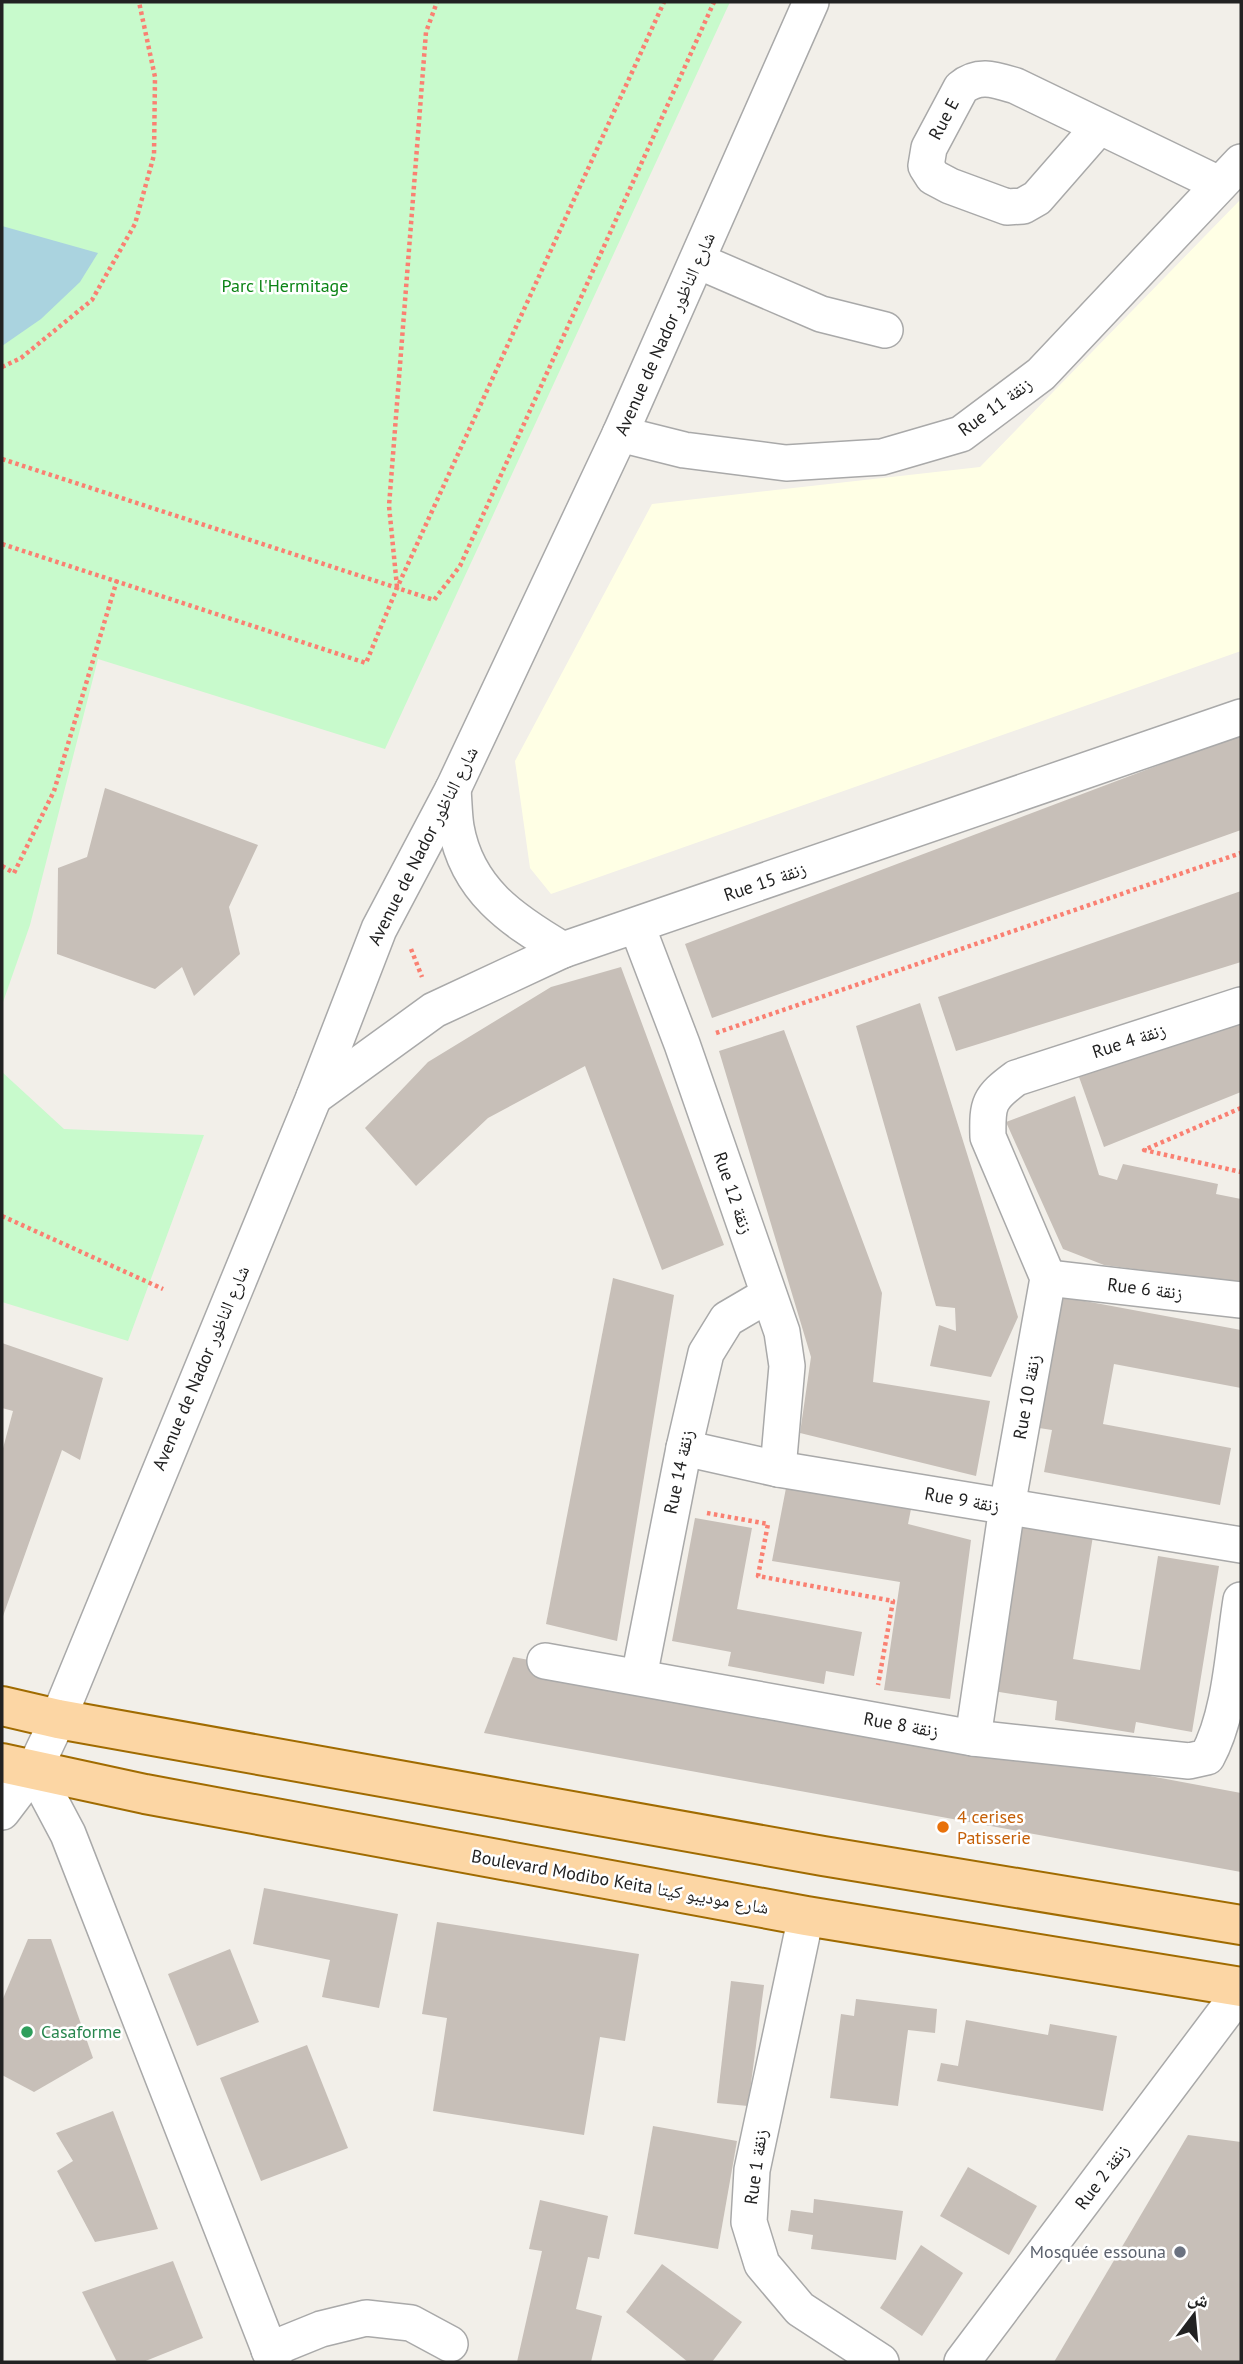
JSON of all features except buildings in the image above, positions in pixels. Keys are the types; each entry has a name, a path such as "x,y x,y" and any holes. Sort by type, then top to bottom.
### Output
{"main road":[{"path":"2,1706 58,1719 823,1856 1241,1925"},
{"name":"Boulevard Modibo Keita شارع موديبو كيتا","path":"18,1767 159,1797 807,1916 1241,1989"}],"street":[{"name":"Avenue de Nador شارع الناظور","path":"2,1812 18,1767 58,1719 314,1097 379,929 453,789 620,434 811,2"},
{"name":"Rue E","path":"1099,127 1037,198 1023,206 1007,207 950,186 933,177 926,166 929,148 961,88 979,78 1016,86 1099,127 1230,173"},
{"name":"Rue 11 زنقة","path":"620,434 684,450 786,463 882,457 961,434 1041,373 1230,173"},
{"path":"698,261 821,314 885,330"},
{"name":"Rue 15 زنقة","path":"314,1097 434,1010 563,950 1241,718"},
{"path":"453,789 456,827 466,860 487,894 521,925 563,950"},
{"name":"Rue 12 زنقة","path":"637,926 682,1044 782,1332 788,1366 778,1469"},
{"name":"Rue 4 زنقة","path":"1048,1278 988,1137 988,1112 995,1094 1016,1078 1241,1005"},
{"name":"Rue 6 زنقة","path":"1048,1278 1241,1300"},
{"name":"Rue 10 زنقة","path":"973,1738 1007,1507 1048,1278"},
{"name":"Rue 14 زنقة","path":"639,1677 684,1448 706,1353 727,1319 768,1295"},
{"name":"Rue 9 زنقة","path":"684,1448 778,1469 1241,1545"},
{"name":"Rue 8 زنقة","path":"545,1661 973,1738 1189,1760 1207,1757 1216,1740 1224,1708 1241,1600"},
{"path":"18,1767 68,1834 272,2356 321,2329 366,2318 411,2323 450,2344"},
{"name":"Rue 1 زنقة","path":"807,1916 752,2170 749,2222 762,2264 800,2309 881,2362"},
{"name":"Rue 2 زنقة","path":"962,2362 1241,1989"}],"path":[{"path":"2,367 21,358 92,300 135,224 154,155 155,129 155,78 139,2"},
{"path":"397,588 389,506 426,32 437,2"},
{"path":"2,544 366,663 397,588 664,2"},
{"path":"2,459 434,600 460,566 714,2"},
{"path":"2,866 14,873 54,791 117,580"},
{"path":"682,1044 1241,853"},
{"path":"379,929 407,936 434,1010"},
{"path":"1241,1108 1144,1150 1241,1172"},
{"path":"2,1216 163,1289"},
{"path":"672,1507 768,1524 758,1576 892,1601 872,1721"}],"shaded area":[{"path":"1241,199 1241,651 551,894 530,868 515,761 652,504 980,467"}],"green space":[{"name":"Parc l'Hermitage","path":"2,2 730,2 385,749 98,659 30,925 2,1005"},
{"path":"2,1072 64,1129 204,1135 128,1341 2,1302"}],"water":[{"path":"2,226 98,253 80,282 41,319 2,346"}],"place":[{"name":"4 cerises Patisserie","path":"943,1827"},
{"name":"Casaforme","path":"27,2032"},
{"name":"Mosquée essouna","path":"1180,2252"}]}
